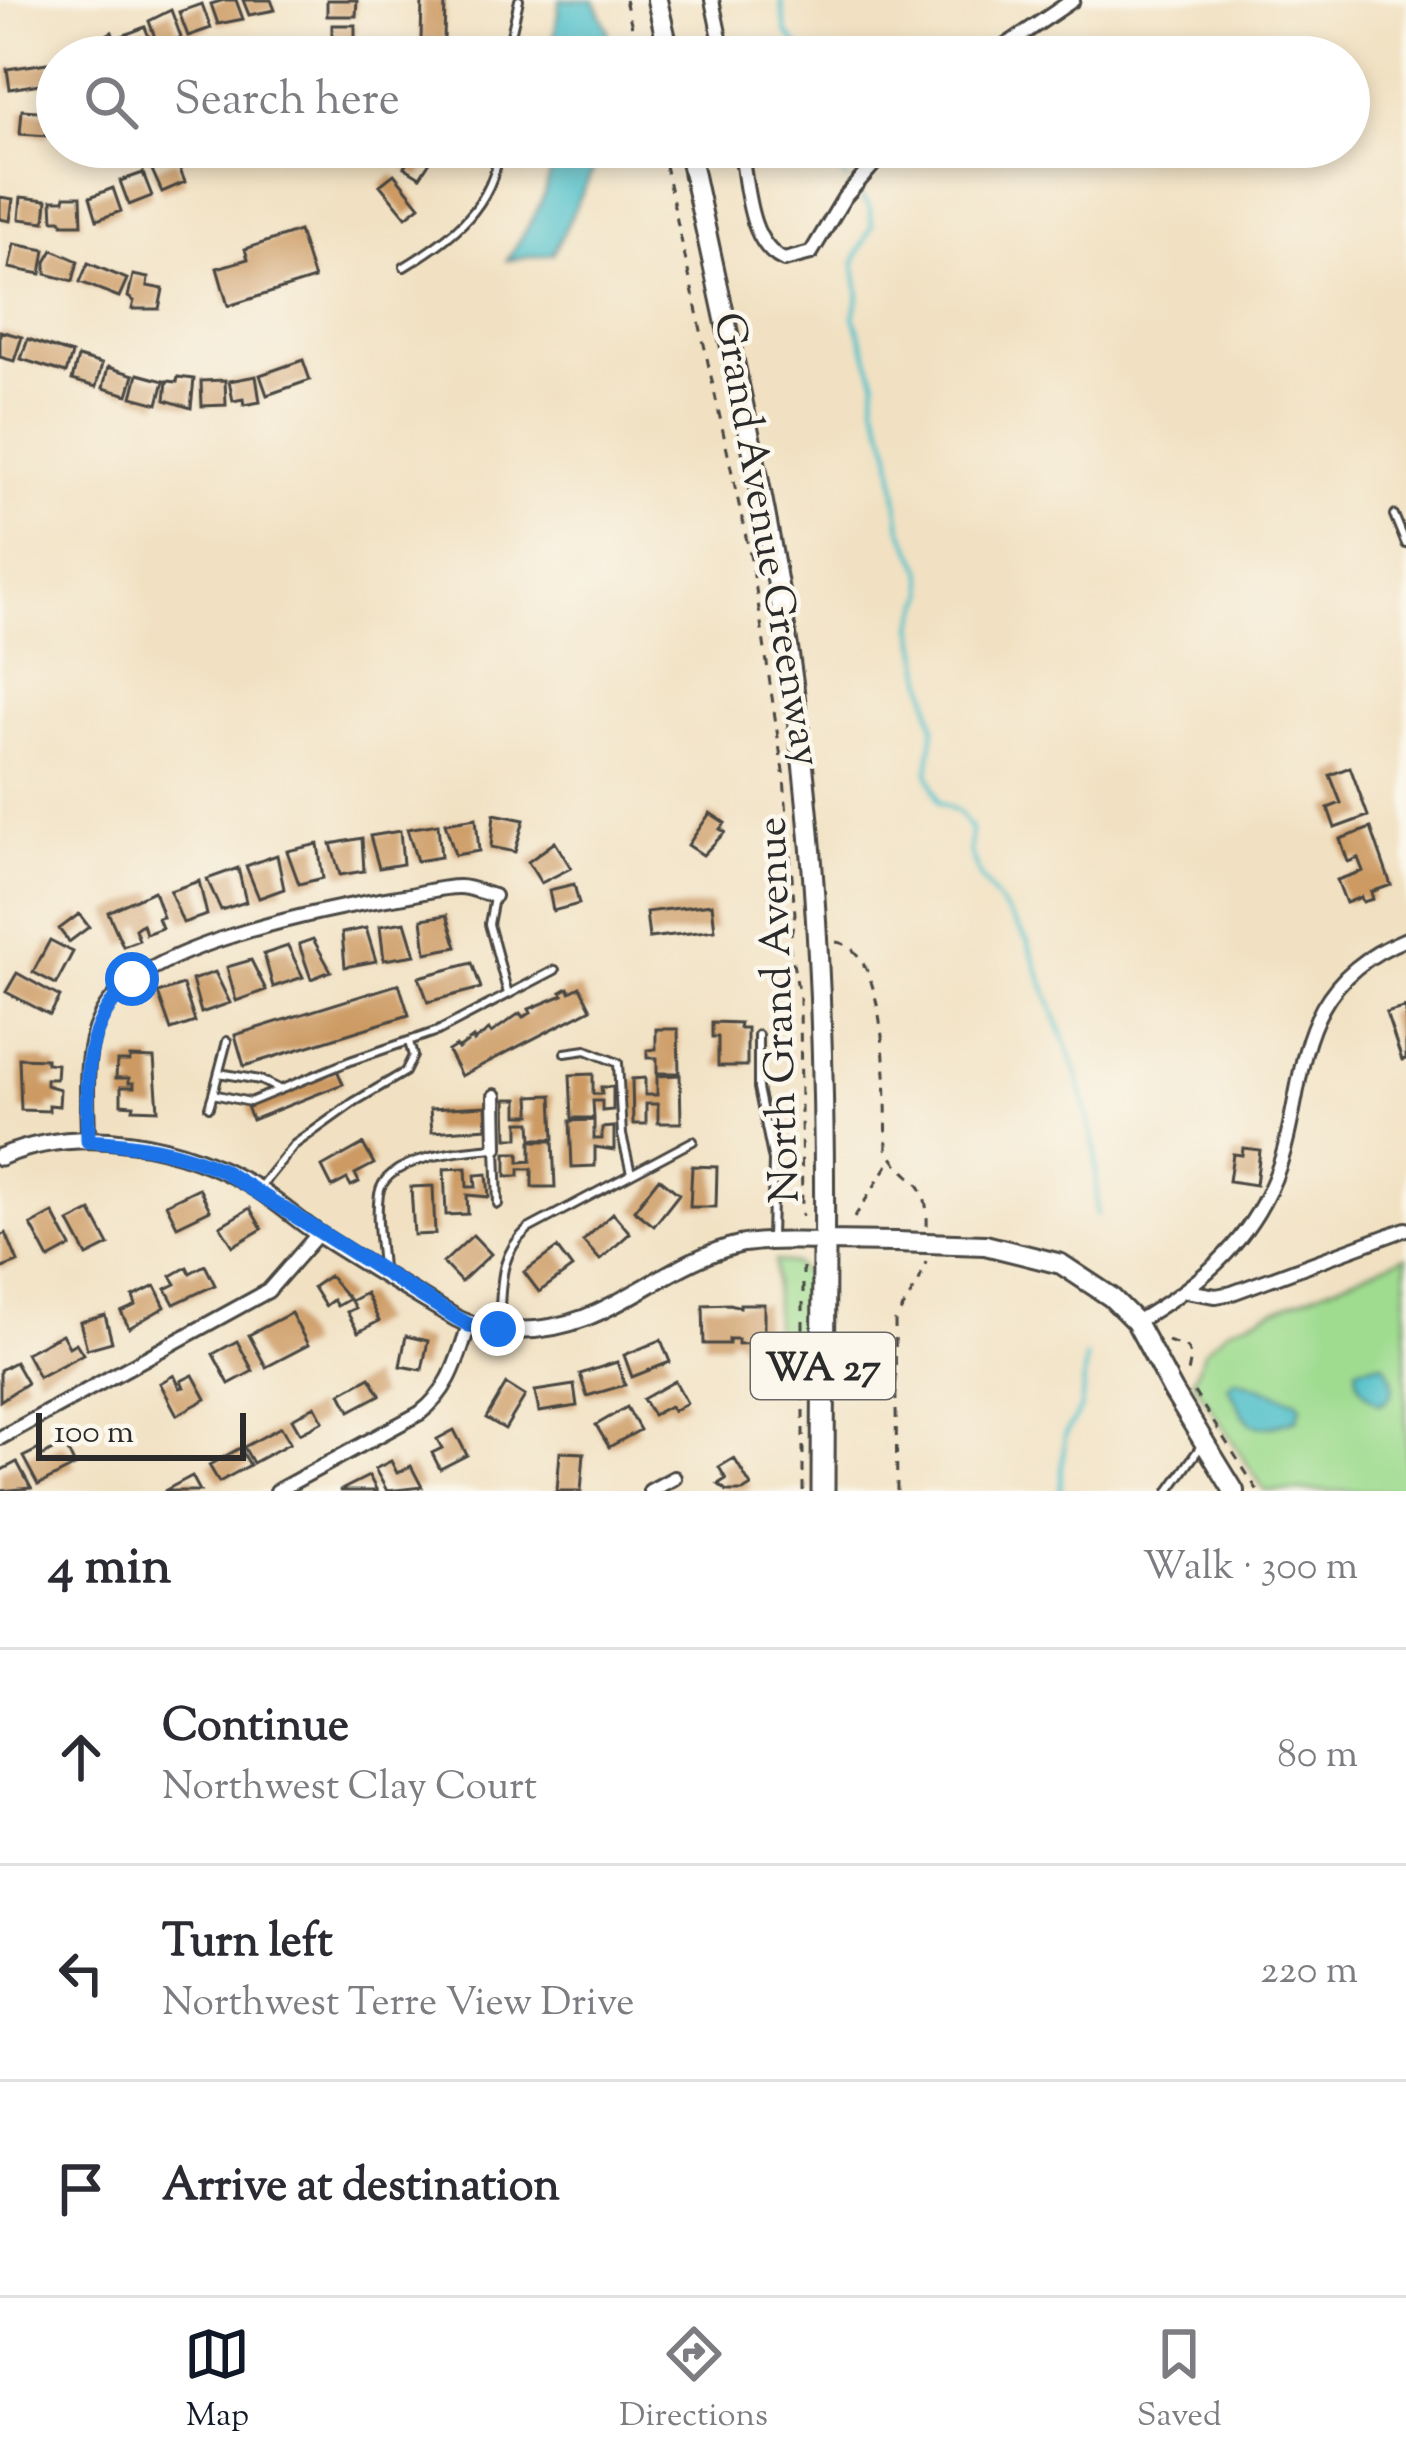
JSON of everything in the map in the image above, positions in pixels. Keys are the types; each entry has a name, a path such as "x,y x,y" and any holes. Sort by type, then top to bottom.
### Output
{"main road":[{"path":"658,0 666,36"},
{"name":"North Grand Avenue","path":"692,168 768,527 800,739 814,874 824,1046 823,1491"},
{"path":"824,1241 985,1245 1032,1253 1061,1264 1111,1297 1136,1322 1234,1491"}],"street":[{"path":"712,0 720,36"},
{"path":"1019,36 1073,0"},
{"path":"744,168 758,231 766,247 784,260 811,253 844,198 870,168"},
{"path":"88,1141 87,1061 94,1030 109,1002 132,979 164,961 300,915 462,886 494,896"},
{"path":"1136,1322 1220,1263 1265,1200 1281,1159 1298,1072 1315,1022 1328,1001 1369,958 1406,939"},
{"path":"495,1096 496,1148"},
{"path":"0,1157 49,1144 88,1141 146,1144 189,1155 258,1190 318,1234 469,1325 498,1329 531,1331 598,1314 742,1244 824,1241"},
{"path":"1184,1291 1216,1296 1232,1293 1406,1229"},
{"path":"0,1438 268,1291 318,1234"},
{"path":"277,1491 439,1399 469,1325"},
{"path":"650,1491 674,1478"}],"lane":[{"path":"511,36 519,0"},
{"path":"404,267 452,235 480,204 496,168"},
{"path":"1394,515 1406,544"},
{"path":"494,896 489,923 508,994"},
{"path":"213,1094 250,1102 277,1088 410,1042 555,970"},
{"path":"758,1035 758,1088 773,1161 770,1242"},
{"path":"208,1107 227,1041"},
{"path":"258,1190 294,1145 405,1072 413,1057 410,1042"},
{"path":"566,1053 586,1049 618,1063 622,1135 631,1173"},
{"path":"219,1073 277,1088"},
{"path":"498,1329 504,1262 512,1243 528,1229 693,1141"},
{"path":"382,1274 379,1192 386,1178 440,1151 496,1148 497,1204"},
{"path":"1169,1491 1203,1443"}],"path":[{"path":"625,0 634,36"},
{"name":"Grand Avenue Greenway","path":"666,168 727,441 764,635 784,778 795,914 789,944 800,998 802,1216"},
{"path":"833,941 850,944 860,955 876,999 887,1148 892,1159 917,1180 926,1203 927,1230"},
{"path":"854,1218 892,1159"},
{"path":"897,1491 895,1321 925,1268 926,1249"},
{"path":"803,1267 803,1491"},
{"path":"1168,1341 1187,1348 1191,1357 1186,1380 1258,1491"}],"green space":[{"path":"1406,1256 1406,1491 1265,1491 1193,1380 1205,1350 1228,1329"},
{"path":"775,1261 795,1264 810,1280 810,1341 775,1342"}],"water":[{"path":"560,0 594,0 609,36 554,36"},
{"path":"550,168 594,168 553,254 507,260 532,220"},
{"path":"1383,1363 1393,1385 1390,1396 1379,1404 1359,1384 1357,1367"},
{"path":"1235,1379 1298,1401 1297,1419 1269,1426 1253,1424 1228,1386"}],"building":[{"path":"236,0 243,19 218,24 211,4"},
{"path":"243,0 271,0 275,10 249,15"},
{"path":"327,0 357,0 356,16 327,16"},
{"path":"422,0 445,0 444,36 421,36"},
{"path":"202,4 211,28 188,36 179,12"},
{"path":"171,10 181,36 154,36 149,21"},
{"path":"332,25 355,25 355,36 332,36"},
{"path":"145,27 148,36 122,36"},
{"path":"36,65 36,85 10,89 7,69"},
{"path":"22,110 36,111 36,135 20,134"},
{"path":"179,168 185,182 162,192 152,170"},
{"path":"406,168 426,168 420,177"},
{"path":"143,173 152,196 129,205 120,181"},
{"path":"394,174 420,206 406,217 380,185"},
{"path":"113,188 121,211 97,220 90,197"},
{"path":"81,196 82,224 53,220 52,200"},
{"path":"0,197 13,199 10,221 0,219"},
{"path":"21,197 47,200 45,222 19,219"},
{"path":"299,231 314,279 228,306 217,268 248,259 245,249"},
{"path":"14,244 45,250 41,274 9,268"},
{"path":"53,250 78,261 73,281 46,274"},
{"path":"88,263 127,279 119,297 80,282"},
{"path":"133,275 148,278 147,286 163,289 159,309 132,309 134,301 128,297"},
{"path":"0,331 22,337 14,361 0,357"},
{"path":"28,339 72,354 66,373 21,359"},
{"path":"78,357 102,364 96,387 72,380"},
{"path":"303,360 310,380 267,395 260,375"},
{"path":"108,367 134,375 128,395 103,388"},
{"path":"138,374 164,381 158,404 132,397"},
{"path":"256,376 260,402 233,401 229,381"},
{"path":"178,377 194,379 191,408 165,400 167,381 177,382"},
{"path":"225,380 226,405 202,406 201,381"},
{"path":"1350,767 1368,816 1335,828 1328,808 1341,803 1330,775"},
{"path":"710,813 725,823 720,829 725,832 703,855 688,845"},
{"path":"494,814 524,820 515,852 491,847"},
{"path":"476,818 479,851 455,855 445,823"},
{"path":"438,824 441,857 417,861 407,829"},
{"path":"1371,828 1391,885 1371,892 1373,899 1363,902 1361,897 1346,903 1337,880 1363,871 1358,858 1348,862 1340,839"},
{"path":"400,831 403,864 379,868 370,836"},
{"path":"362,838 364,871 340,875 331,844"},
{"path":"555,842 571,868 541,883 528,862"},
{"path":"318,844 323,878 299,884 287,851"},
{"path":"277,855 284,889 259,898 246,866"},
{"path":"238,868 246,902 221,910 207,879"},
{"path":"199,881 207,915 183,923 170,891"},
{"path":"574,884 579,904 553,911 549,890"},
{"path":"154,891 162,928 146,934 143,924 135,929 139,940 123,946 108,912"},
{"path":"712,904 715,930 649,938 646,912"},
{"path":"79,914 89,927 69,942 59,929"},
{"path":"447,915 457,947 426,953 422,919"},
{"path":"405,922 415,955 384,960 380,926"},
{"path":"366,928 376,961 345,967 342,933"},
{"path":"313,939 331,971 311,979 299,944"},
{"path":"50,940 73,952 56,984 33,972"},
{"path":"288,946 303,977 273,987 264,954"},
{"path":"251,960 266,990 236,1001 227,967"},
{"path":"472,963 481,988 428,1002 419,977"},
{"path":"215,972 230,1003 201,1013 192,980"},
{"path":"17,973 60,997 50,1015 6,992"},
{"path":"399,984 409,1015 244,1066 235,1035"},
{"path":"183,985 195,1022 171,1030 158,993"},
{"path":"580,987 591,1009 461,1076 448,1051 491,1033 520,1013 523,1017 531,1013 529,1009 563,995 568,988 570,992"},
{"path":"1406,1007 1406,1059 1402,1060 1386,1013"},
{"path":"712,1022 740,1023 739,1028 747,1028 747,1066 718,1066 718,1037 712,1037"},
{"path":"656,1029 678,1029 679,1073 657,1073 657,1058 647,1058 647,1050 656,1049"},
{"path":"130,1057 154,1058 158,1110 121,1104 121,1087 134,1087 134,1083 116,1078 117,1061 130,1061"},
{"path":"19,1058 57,1064 56,1079 46,1079 46,1085 60,1089 59,1106 49,1105 49,1111 21,1110"},
{"path":"337,1070 343,1084 252,1120 247,1106"},
{"path":"593,1074 593,1094 602,1094 601,1087 613,1087 613,1110 602,1111 602,1101 593,1101 594,1118 572,1118 570,1075"},
{"path":"680,1075 681,1123 658,1123 658,1104 646,1104 646,1124 633,1124 632,1079 645,1078 645,1095 657,1095 657,1076"},
{"path":"552,1095 554,1139 532,1139 531,1122 519,1122 519,1138 507,1138 506,1099 518,1099 518,1115 531,1115 530,1096"},
{"path":"486,1106 487,1128 432,1132 430,1109"},
{"path":"594,1120 594,1139 602,1139 602,1128 614,1127 614,1150 595,1147 595,1166 572,1167 570,1121"},
{"path":"531,1141 553,1141 555,1187 532,1187 532,1169 506,1176 506,1153 519,1153 519,1162 531,1161"},
{"path":"363,1144 374,1164 355,1174 359,1182 351,1186 347,1179 332,1187 322,1167"},
{"path":"1243,1148 1260,1150 1256,1185 1229,1181 1233,1154 1242,1155"},
{"path":"692,1166 717,1167 716,1207 690,1207"},
{"path":"466,1168 467,1187 476,1187 475,1175 487,1174 489,1197 467,1195 468,1214 446,1215 444,1169"},
{"path":"659,1178 679,1194 654,1226 634,1210"},
{"path":"433,1186 435,1234 414,1235 411,1187"},
{"path":"199,1188 210,1210 177,1226 166,1204"},
{"path":"250,1208 262,1229 233,1246 220,1226"},
{"path":"91,1211 109,1245 87,1256 69,1222"},
{"path":"53,1213 71,1247 49,1259 31,1225"},
{"path":"613,1213 630,1233 600,1260 583,1241"},
{"path":"6,1233 18,1262 0,1269 0,1236"},
{"path":"473,1235 491,1254 461,1282 443,1263"},
{"path":"557,1248 572,1268 539,1292 524,1272"},
{"path":"205,1265 215,1285 174,1304 166,1289 176,1284 171,1276 187,1267 190,1273"},
{"path":"329,1276 349,1299 337,1306 333,1300 325,1306 313,1287"},
{"path":"155,1286 165,1307 129,1328 121,1312 136,1305 133,1297"},
{"path":"366,1293 379,1321 358,1332 347,1312 355,1308 351,1301"},
{"path":"764,1304 764,1343 738,1344 738,1339 729,1339 729,1344 704,1344 703,1305"},
{"path":"291,1313 308,1345 266,1367 249,1335"},
{"path":"105,1315 112,1342 87,1349 80,1322"},
{"path":"62,1334 69,1347 76,1343 83,1354 39,1377 26,1353"},
{"path":"406,1336 428,1341 422,1370 400,1366"},
{"path":"661,1340 670,1362 632,1377 624,1355"},
{"path":"237,1341 253,1371 229,1384 213,1354"},
{"path":"15,1362 27,1383 0,1401 0,1370"},
{"path":"617,1362 625,1385 587,1396 580,1374"},
{"path":"174,1375 180,1388 184,1387 181,1381 193,1375 206,1399 177,1415 160,1383"},
{"path":"370,1377 380,1395 350,1411 341,1393"},
{"path":"675,1381 687,1403 653,1415 643,1399"},
{"path":"506,1384 525,1396 505,1429 486,1418"},
{"path":"574,1385 577,1406 539,1412 535,1391"},
{"path":"315,1406 323,1421 300,1433 292,1419"},
{"path":"627,1407 640,1430 609,1447 596,1425"},
{"path":"281,1427 290,1443 253,1463 244,1447"},
{"path":"454,1430 467,1455 440,1469 432,1453 442,1448 437,1439"},
{"path":"65,1445 75,1466 38,1485 23,1457 39,1449 43,1456"},
{"path":"240,1448 250,1465 219,1482 209,1465"},
{"path":"560,1452 584,1453 581,1491 557,1491"},
{"path":"734,1458 751,1486 743,1491 727,1491 718,1484 726,1479 719,1467"},
{"path":"391,1461 397,1473 411,1466 422,1487 387,1491 375,1469"},
{"path":"17,1462 31,1488 0,1491 0,1471"},
{"path":"192,1476 200,1491 164,1491"},
{"path":"369,1476 377,1491 339,1491"}],"waterway":[{"path":"781,0 790,36"},
{"path":"840,168 846,179"},
{"path":"862,198 870,209 872,225 854,262 859,293 854,317 876,382 874,401 891,452 901,528 922,569 926,593 914,625 934,728 928,772 939,802 959,812 971,829 970,852 981,878 1027,940 1077,1073 1096,1153 1097,1215"},
{"path":"1060,1491 1065,1435 1081,1408 1086,1357"}],"route":[{"path":"132,979 109,1002 94,1030 87,1061 88,1141 146,1144 222,1170 469,1325 498,1329"}]}
